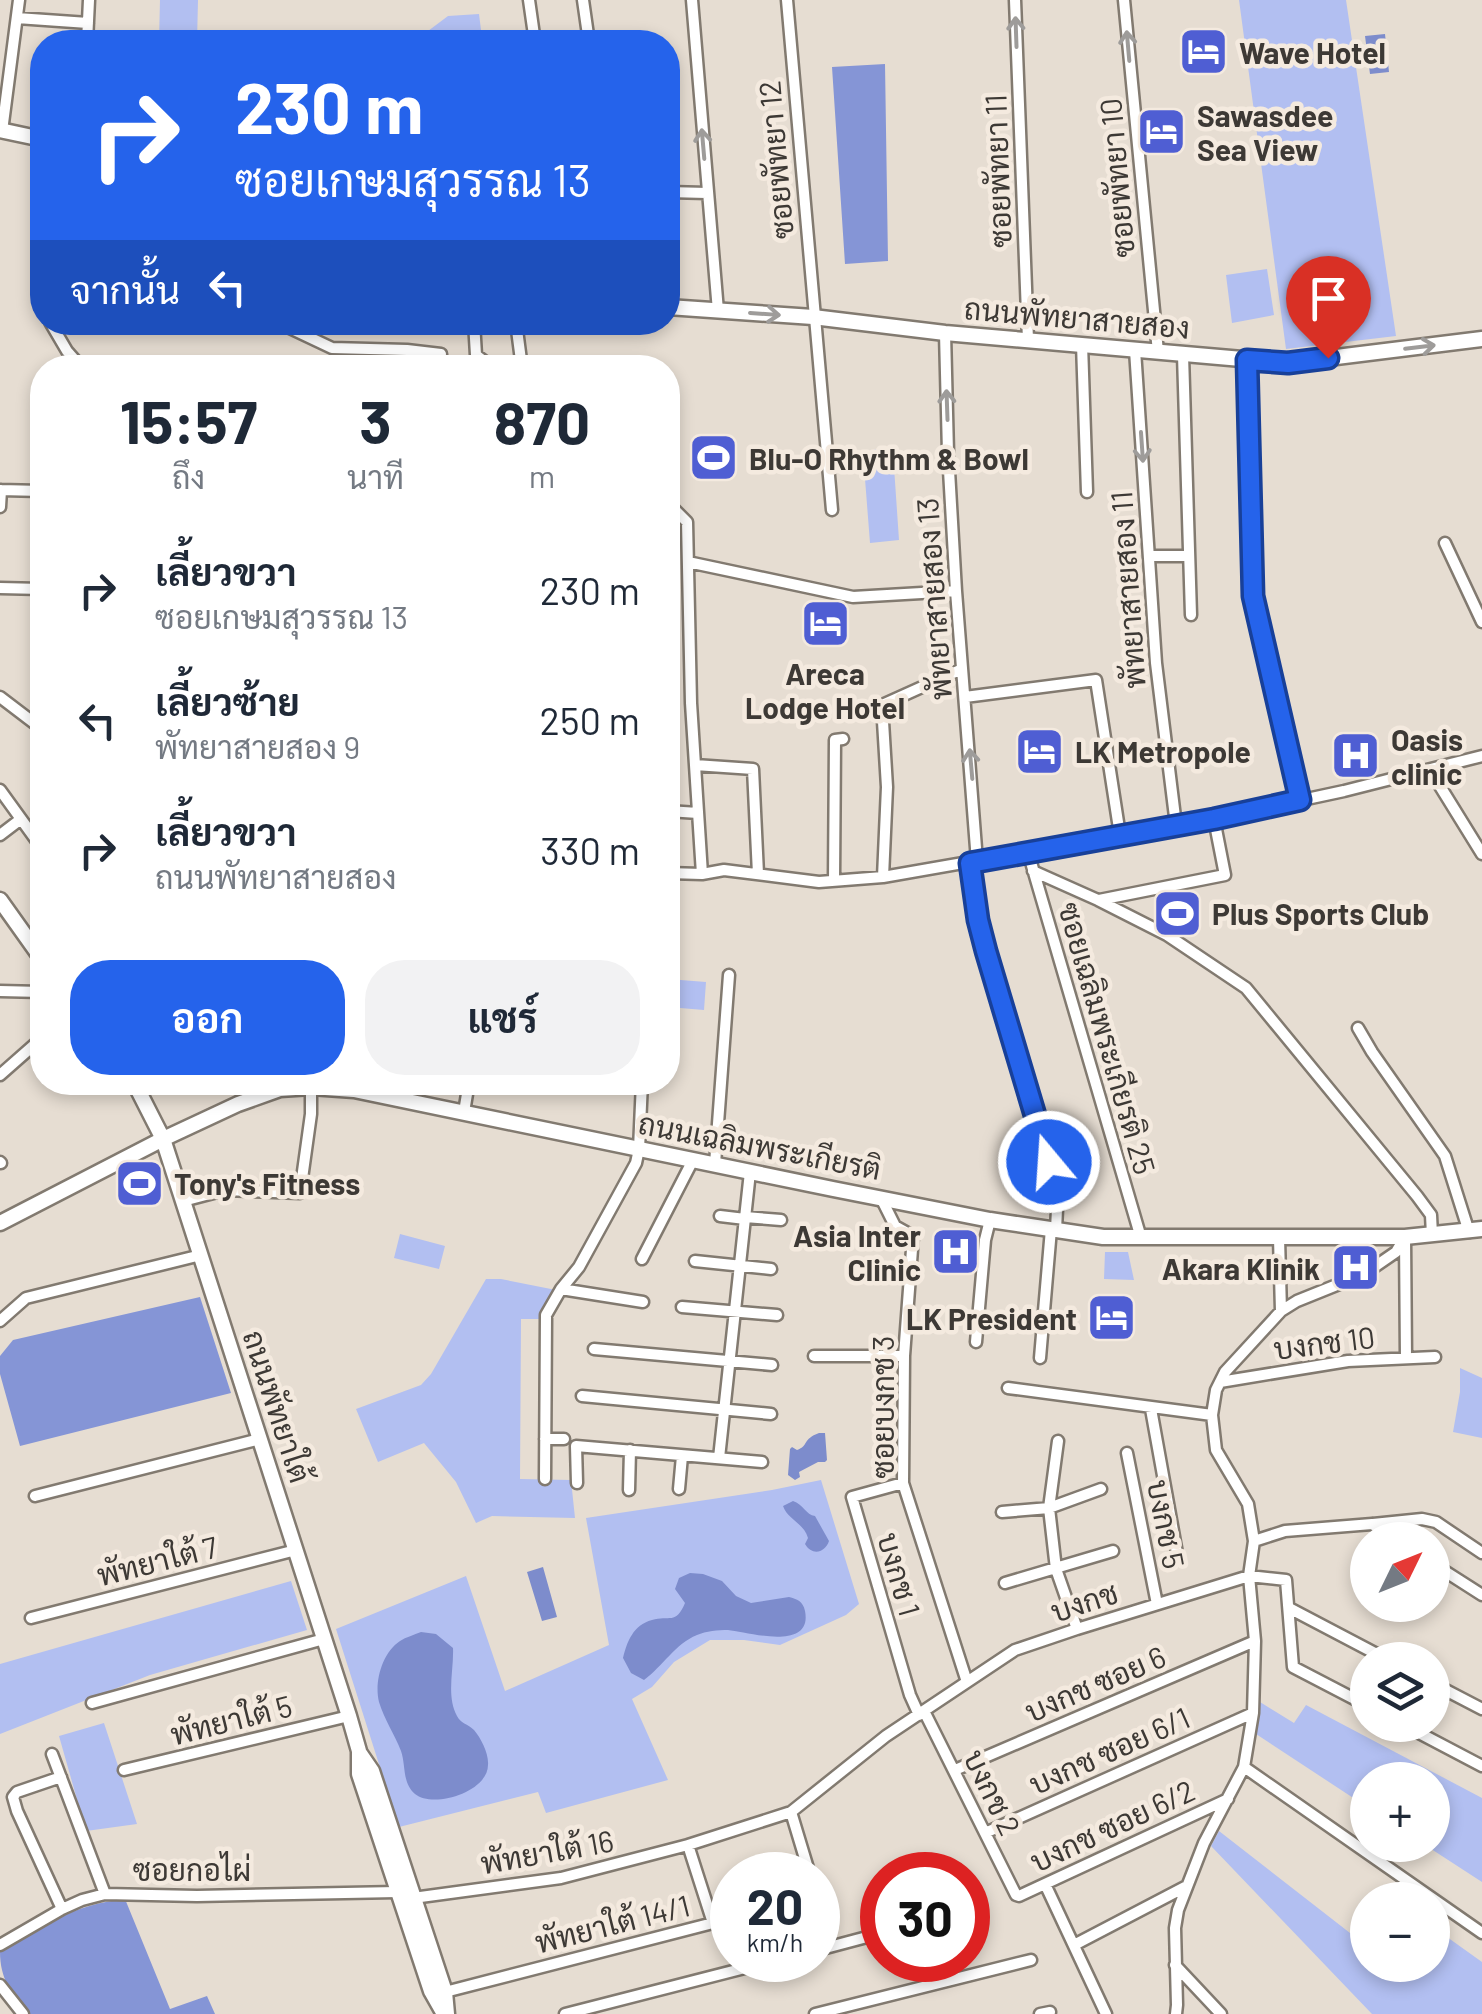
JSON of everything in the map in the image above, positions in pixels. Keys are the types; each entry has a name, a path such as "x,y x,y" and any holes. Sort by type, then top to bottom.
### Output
{"main road":[{"path":"1,130 30,136"},
{"name":"ถนนพัทยาสายสอง","path":"680,308 1288,363 1482,339"},
{"path":"0,900 30,937"},
{"name":"ถนนพัทยาใต้","path":"141,1095 163,1139 349,1716 359,1751 359,1774 397,1892 433,1998 445,2014"},
{"name":"ถนนเฉลิมพระเกียรติ","path":"0,1222 259,1095"},
{"name":"ถนนเฉลิมพระเกียรติ","path":"392,1095 990,1220 1103,1237 1405,1237 1476,1230"},
{"name":"ถนนพัทยาใต้","path":"359,1751 372,1771 445,1992 445,2014"}],"street":[{"path":"1,130 19,0"},
{"path":"88,30 90,0"},
{"path":"530,0 534,30"},
{"path":"583,0 587,30"},
{"path":"692,0 718,311"},
{"name":"ซอยพัทยา 12","path":"787,0 832,510"},
{"name":"ซอยพัทยา 11","path":"1015,0 1028,340"},
{"name":"ซอยพัทยา 10","path":"1124,0 1158,352"},
{"path":"17,18 88,23"},
{"path":"0,37 13,40"},
{"path":"680,192 707,193"},
{"name":"พัทยาสายสอง 13","path":"945,333 948,453 978,920 1058,1188 1040,1358"},
{"path":"311,335 332,348 441,354"},
{"path":"1082,344 1087,492"},
{"name":"พัทยาสายสอง 11","path":"1135,350 1156,663 1176,825"},
{"path":"1183,355 1190,614"},
{"path":"1247,360 1253,596 1300,800"},
{"path":"0,507 1,490 30,491"},
{"path":"680,516 687,522 702,874"},
{"path":"1444,543 1482,622"},
{"path":"1150,556 1189,556"},
{"path":"688,562 853,597 956,591"},
{"path":"0,588 30,589"},
{"path":"882,877 887,788 882,705 962,669"},
{"path":"965,697 1096,680 1120,835"},
{"path":"0,698 30,720"},
{"path":"834,881 835,740 843,739"},
{"path":"680,873 724,870 819,882 882,877 1214,819 1482,756"},
{"path":"695,765 753,770 758,874"},
{"path":"1430,770 1482,854"},
{"path":"0,790 30,831"},
{"path":"680,812 698,813"},
{"path":"0,835 21,819"},
{"path":"1098,900 1225,875 1214,819"},
{"name":"ซอยเฉลิมพระเกียรติ 25","path":"1028,852 1141,1238"},
{"path":"1034,871 1168,935 1246,988 1417,1196 1431,1215 1432,1235"},
{"path":"714,1164 729,975"},
{"path":"0,991 30,992"},
{"path":"1358,1028 1446,1156 1476,1230"},
{"path":"0,1075 30,1049"},
{"path":"183,1201 224,1190 300,1194 311,1095"},
{"path":"464,1112 467,1095"},
{"path":"545,1479 546,1315 560,1289 579,1267 636,1163 641,1095"},
{"path":"642,1258 693,1160"},
{"path":"719,1458 750,1172"},
{"name":"ซอยบงกช 3","path":"881,1197 896,1226 913,1236 904,1356 903,1483 968,1682"},
{"path":"720,1216 781,1220"},
{"path":"976,1342 990,1220"},
{"path":"1176,2014 1175,1928 1204,1842 1244,1766 1253,1713 1254,1641 1249,1576 1254,1541 1248,1504 1216,1450 1212,1416 1216,1390 1224,1372 1280,1310 1364,1274 1396,1252 1405,1237"},
{"path":"1405,1237 1406,1358"},
{"path":"1279,1238 1280,1310"},
{"path":"0,1322 26,1298 200,1254"},
{"path":"694,1261 771,1269"},
{"path":"560,1289 642,1302"},
{"path":"682,1307 776,1315"},
{"path":"594,1349 772,1366"},
{"path":"814,1356 904,1356"},
{"name":"บงกช 10","path":"1220,1382 1348,1361 1435,1357"},
{"path":"1008,1388 1212,1416"},
{"path":"582,1396 771,1414"},
{"path":"1150,1409 1177,1553"},
{"path":"545,1440 564,1439"},
{"path":"35,1496 260,1440"},
{"path":"1058,1441 1049,1508 1056,1568 1077,1629"},
{"path":"577,1483 576,1446 762,1462"},
{"path":"628,1490 630,1450"},
{"name":"บงกช 5","path":"1128,1452 1157,1604"},
{"path":"679,1490 682,1456"},
{"name":"บงกช 1","path":"903,1483 852,1497 910,1696 922,1713"},
{"path":"1002,1512 1049,1508 1101,1489"},
{"path":"1389,1522 1422,1518 1436,1522"},
{"path":"1254,1541 1285,1531 1350,1526"},
{"path":"1450,1531 1482,1552"},
{"name":"พัทยาใต้ 7","path":"31,1618 296,1550"},
{"path":"1005,1583 1112,1551"},
{"path":"1450,1574 1482,1594"},
{"path":"1249,1576 1286,1580 1293,1667 1350,1697"},
{"name":"บงกช","path":"688,1846 791,1812 886,1736 1015,1650 1249,1576"},
{"path":"1289,1608 1354,1642"},
{"path":"92,1703 324,1639"},
{"name":"บงกช ซอย 6","path":"955,1770 1254,1641"},
{"path":"1450,1692 1482,1709"},
{"name":"บงกช 2","path":"922,1713 955,1770 1016,1896"},
{"name":"บงกช ซอย 6/1","path":"985,1833 1253,1713"},
{"name":"พัทยาใต้ 5","path":"124,1770 349,1716"},
{"path":"1436,1742 1482,1766"},
{"path":"52,1754 105,1894"},
{"path":"1244,1766 1482,1933"},
{"path":"61,1777 13,1796 62,1909"},
{"name":"บงกช ซอย 6/2","path":"1016,1896 1228,1798"},
{"path":"791,1812 803,1852"},
{"name":"พัทยาใต้ 16","path":"413,1898 560,1878 688,1846"},
{"name":"พัทยาใต้ 14/1","path":"445,1992 712,1923 688,1846"},
{"path":"1045,1884 1106,2014"},
{"path":"1074,1945 1186,1886"},
{"name":"ซอยกอไผ่","path":"0,1945 62,1909 105,1894 397,1892"},
{"path":"814,2014 1031,1960"},
{"path":"1175,1965 1221,2014"},
{"path":"565,2014 710,1977"},
{"path":"0,1985 23,2014"}],"shaded area":[{"path":"160,0 198,0 197,30 159,30"},
{"path":"1239,0 1346,0 1396,336 1286,349"},
{"path":"479,14 481,30 429,30 448,16"},
{"path":"1385,34 1389,72 1370,74 1365,36"},
{"path":"885,64 888,261 845,264 832,67"},
{"path":"1267,269 1274,315 1232,323 1226,275"},
{"path":"881,448 883,467 894,467 899,540 870,543 863,453"},
{"path":"680,980 706,982 704,1010 680,1008"},
{"path":"400,1234 445,1246 439,1269 394,1258"},
{"path":"1105,1252 1128,1252 1134,1280 1104,1279"},
{"path":"486,1279 556,1290 539,1313 540,1319 521,1319 520,1479 571,1480 575,1518 492,1516 476,1523 456,1482 424,1443 378,1462 356,1409 421,1385"},
{"path":"200,1297 231,1393 20,1446 0,1374 0,1356 13,1340"},
{"path":"1460,1368 1482,1378 1482,1438 1453,1432"},
{"path":"819,1433 825,1433 827,1460 799,1472 800,1477 795,1480 788,1475 790,1449 801,1448"},
{"path":"821,1480 859,1604 846,1615 780,1645 710,1640 674,1662 652,1687 632,1699 668,1780 546,1813 538,1792 399,1827 336,1629 466,1576 505,1691 609,1645 586,1518"},
{"path":"793,1501 815,1516 829,1541 821,1550 808,1548 806,1533 785,1511 783,1506"},
{"path":"543,1567 557,1617 542,1621 527,1572"},
{"path":"690,1573 722,1581 736,1596 751,1603 789,1597 797,1600 805,1611 805,1624 789,1636 728,1630 701,1634 682,1644 644,1680 631,1673 623,1658 629,1640 645,1622 678,1614 685,1603 675,1589 679,1578"},
{"path":"291,1581 307,1630 150,1675 0,1734 0,1664"},
{"path":"421,1632 436,1634 453,1648 454,1708 458,1718 479,1737 488,1761 486,1775 479,1783 446,1799 423,1798 411,1790 401,1751 378,1694 381,1668 388,1653 400,1641"},
{"path":"1260,1702 1294,1723 1306,1705 1350,1728 1350,1742 1376,1742 1414,1762 1350,1762 1350,1796 1256,1734"},
{"path":"104,1723 137,1824 86,1831 59,1736"},
{"path":"1450,1781 1482,1798 1482,1882 1450,1861"},
{"path":"1219,1831 1350,1933 1350,1982 1450,1982 1450,1939 1482,1962 1482,2014 1372,2014 1211,1846"},
{"path":"125,1899 170,2009 207,1996 215,2014 27,2014 8,1985 0,1952 75,1911"}],"place":[{"name":"Wave Hotel","path":"1204,52"},
{"name":"Sawasdee Sea View","path":"1162,132"},
{"name":"Blu-O Rhythm & Bowl","path":"714,458"},
{"name":"Areca Lodge Hotel","path":"825,624"},
{"name":"LK Metropole","path":"1040,751"},
{"name":"Oasis clinic","path":"1356,756"},
{"name":"Plus Sports Club","path":"1177,913"},
{"name":"Tony's Fitness","path":"139,1183"},
{"name":"Asia Inter Clinic","path":"956,1252"},
{"name":"Akara Klinik","path":"1355,1268"},
{"name":"LK President","path":"1112,1318"}],"route":[{"path":"1049,1162 986,951 970,863 1300,800 1253,596 1247,360 1288,363 1328,358"}]}
